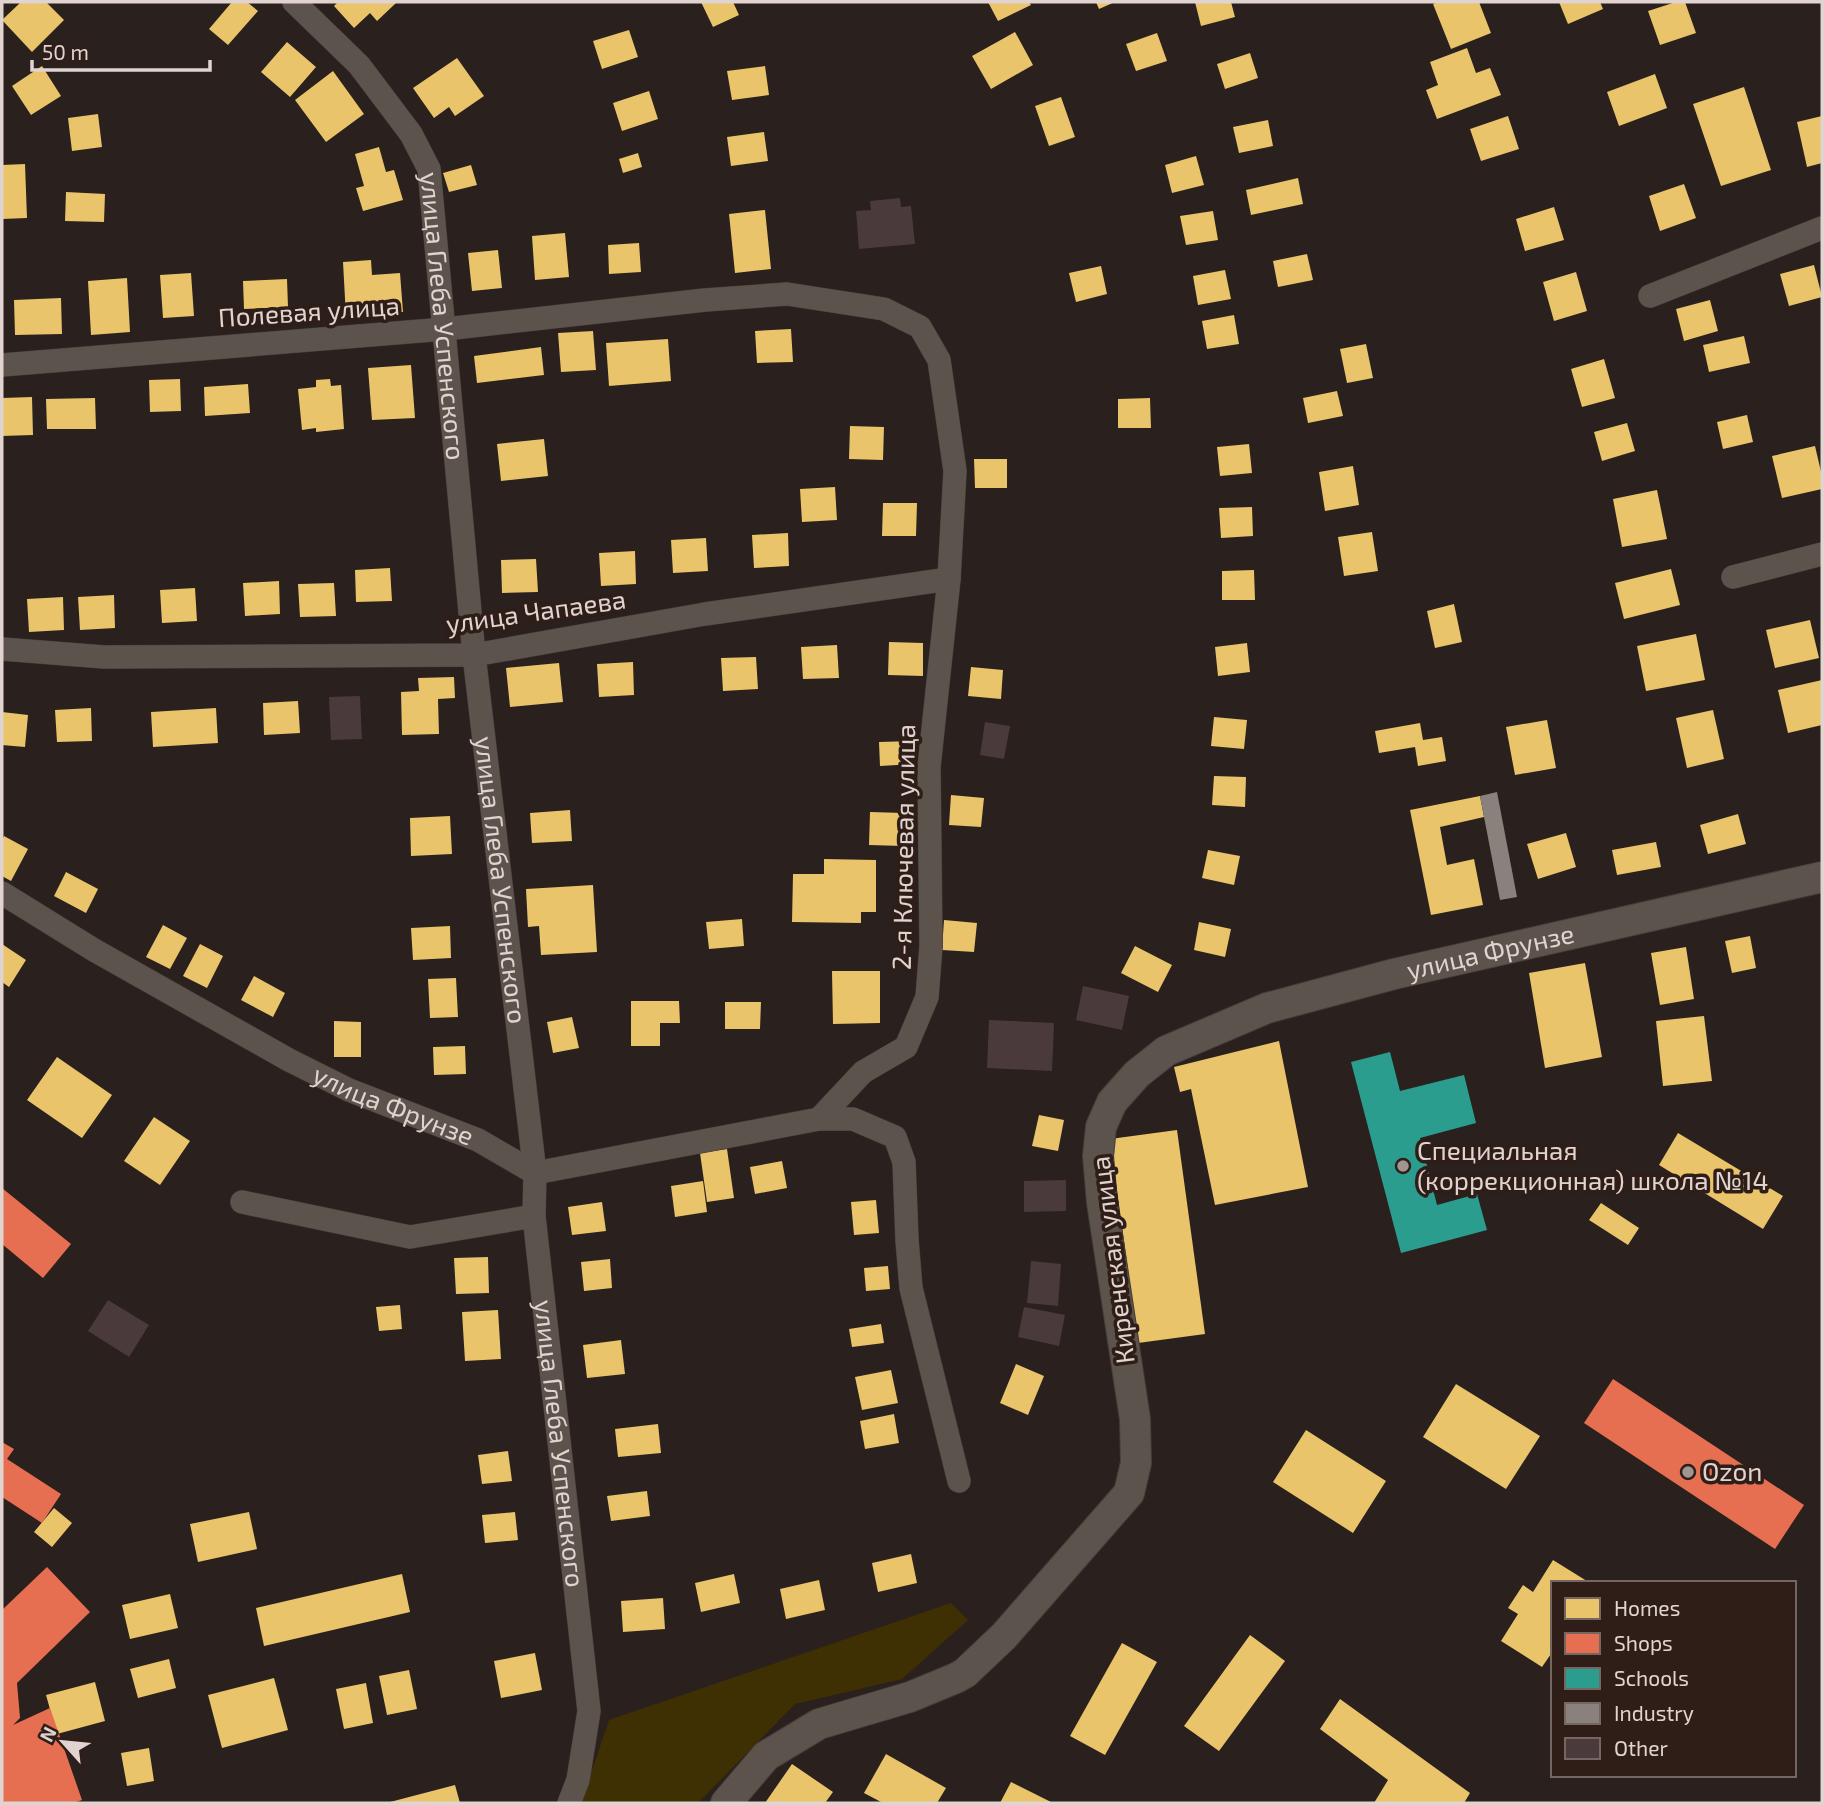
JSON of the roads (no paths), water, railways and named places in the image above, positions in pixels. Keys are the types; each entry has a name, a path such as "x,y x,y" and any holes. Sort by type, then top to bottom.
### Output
{"street":[{"name":"улица Глеба Успенского","path":"294,2 359,65 411,134 429,169 474,655 535,1173 534,1216 589,1711 578,1780 569,1803"},
{"path":"1650,296 1822,228"},
{"name":"2-я Ключевая улица","path":"705,300 787,294 829,299 884,309 919,327 939,360 955,471 949,579 929,768 931,946 927,997 906,1047 863,1072 819,1119"},
{"name":"Полевая улица","path":"2,365 445,330 705,300"},
{"path":"1733,577 1822,554"},
{"name":"улица Чапаева","path":"2,649 104,657 474,655 705,614 949,579"},
{"name":"улица Фрунзе","path":"1166,1051 1267,1008 1292,1001 1394,974 1822,877"},
{"name":"улица Фрунзе","path":"2,893 94,950 289,1060 349,1090 478,1140 535,1173"},
{"name":"Киренская улица","path":"726,1803 766,1756 819,1724 910,1696 965,1673 1004,1636 1129,1493 1136,1463 1135,1419 1102,1202 1098,1156 1101,1127 1112,1102 1137,1074 1166,1051"},
{"path":"535,1173 819,1119 853,1119 895,1137 904,1162 911,1288 959,1481"},
{"path":"242,1202 410,1237 534,1216"}],"place":[{"name":"Специальная (коррекционная) школа №14","path":"1403,1166"},
{"name":"Ozon","path":"1688,1472"}]}
